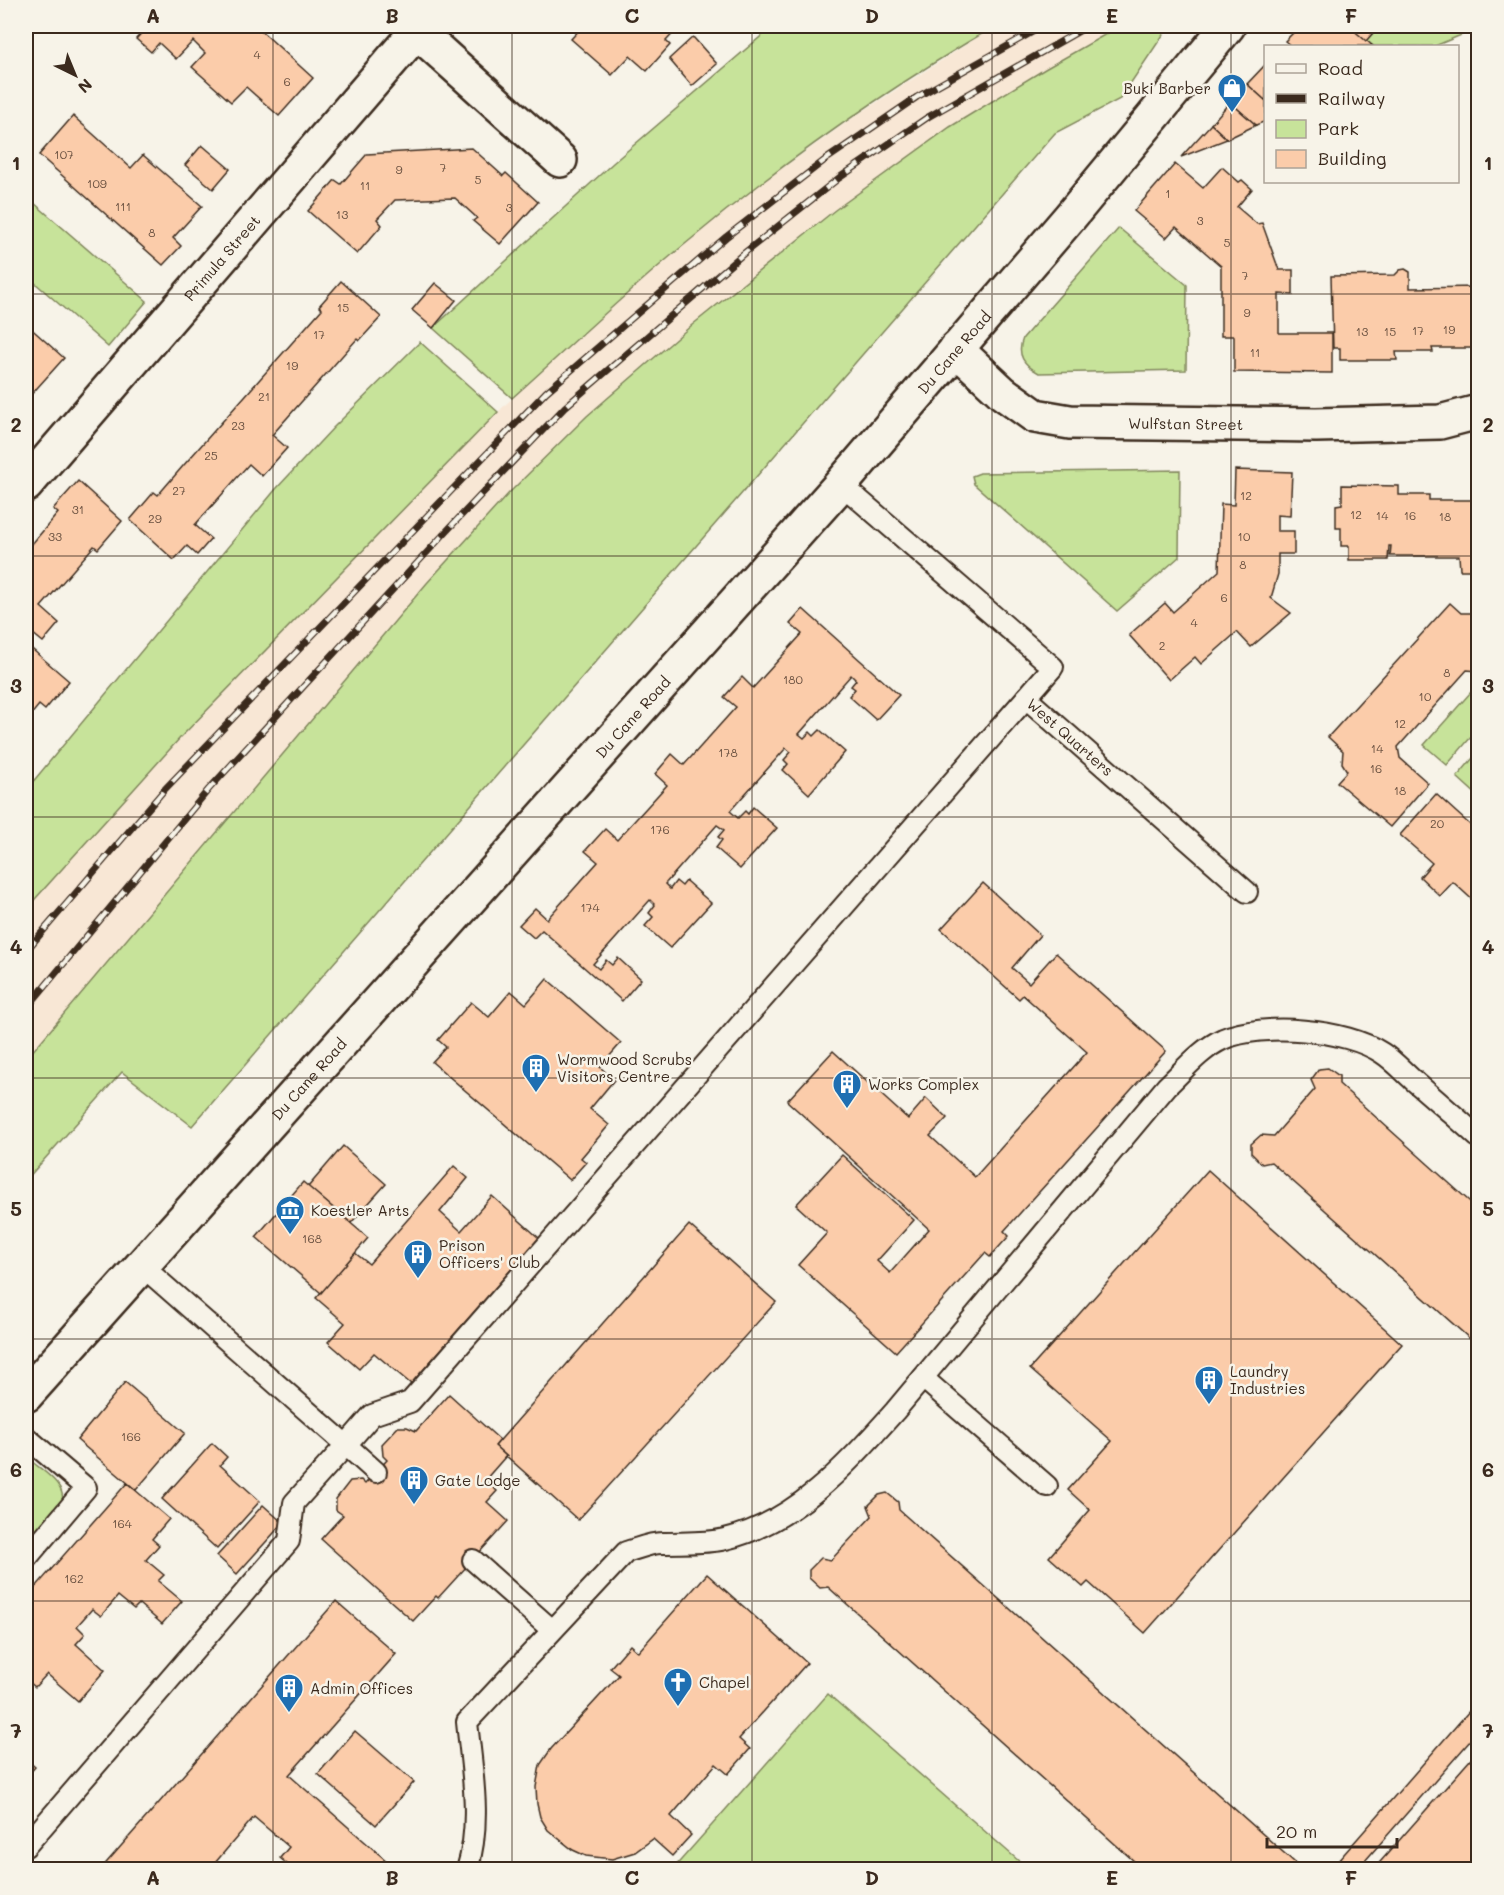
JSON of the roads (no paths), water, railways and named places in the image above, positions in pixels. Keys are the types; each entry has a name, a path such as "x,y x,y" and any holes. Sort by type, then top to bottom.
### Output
{"street":[{"name":"Du Cane Road","path":"26,1395 841,484 1070,217 1228,26"},
{"name":"Primula Street","path":"26,485 414,28 560,160"},
{"name":"Wulfstan Street","path":"956,349 1003,393 1035,416 1070,422 1317,425 1440,422 1479,411"},
{"name":"Wulfstan Street","path":"1440,422 1479,432"}],"lane":[{"name":"West Quarters","path":"841,484 1053,667 1026,698 1247,892"},
{"path":"26,1846 289,1541 294,1503 372,1415 410,1402 1026,698"},
{"path":"467,1869 473,1851 475,1820 467,1722 626,1552 659,1543 692,1544 727,1538 770,1522 810,1498 854,1457 923,1378 1167,1086 1195,1059 1222,1039 1251,1032 1293,1030 1334,1034 1356,1040 1382,1053 1479,1137"},
{"path":"141,1265 376,1472"},
{"path":"923,1378 1047,1486"},
{"path":"26,1437 86,1488 26,1559"},
{"path":"473,1560 552,1630"}],"railway":[{"path":"26,951 165,789 546,392 726,237 825,160 917,97 1043,26"},
{"path":"26,1009 209,789 455,522 565,407 743,254 839,178 928,117 1088,26"}],"place":[{"name":"Buki Barber","path":"1232,114"},
{"name":"Wormwood Scrubs Visitors Centre","path":"536,1094"},
{"name":"Works Complex","path":"847,1110"},
{"name":"Koestler Arts","path":"290,1236"},
{"name":"Prison Officers' Club","path":"418,1280"},
{"name":"Laundry Industries","path":"1209,1406"},
{"name":"Gate Lodge","path":"414,1506"},
{"name":"Chapel","path":"678,1708"},
{"name":"Admin Offices","path":"289,1714"}]}
